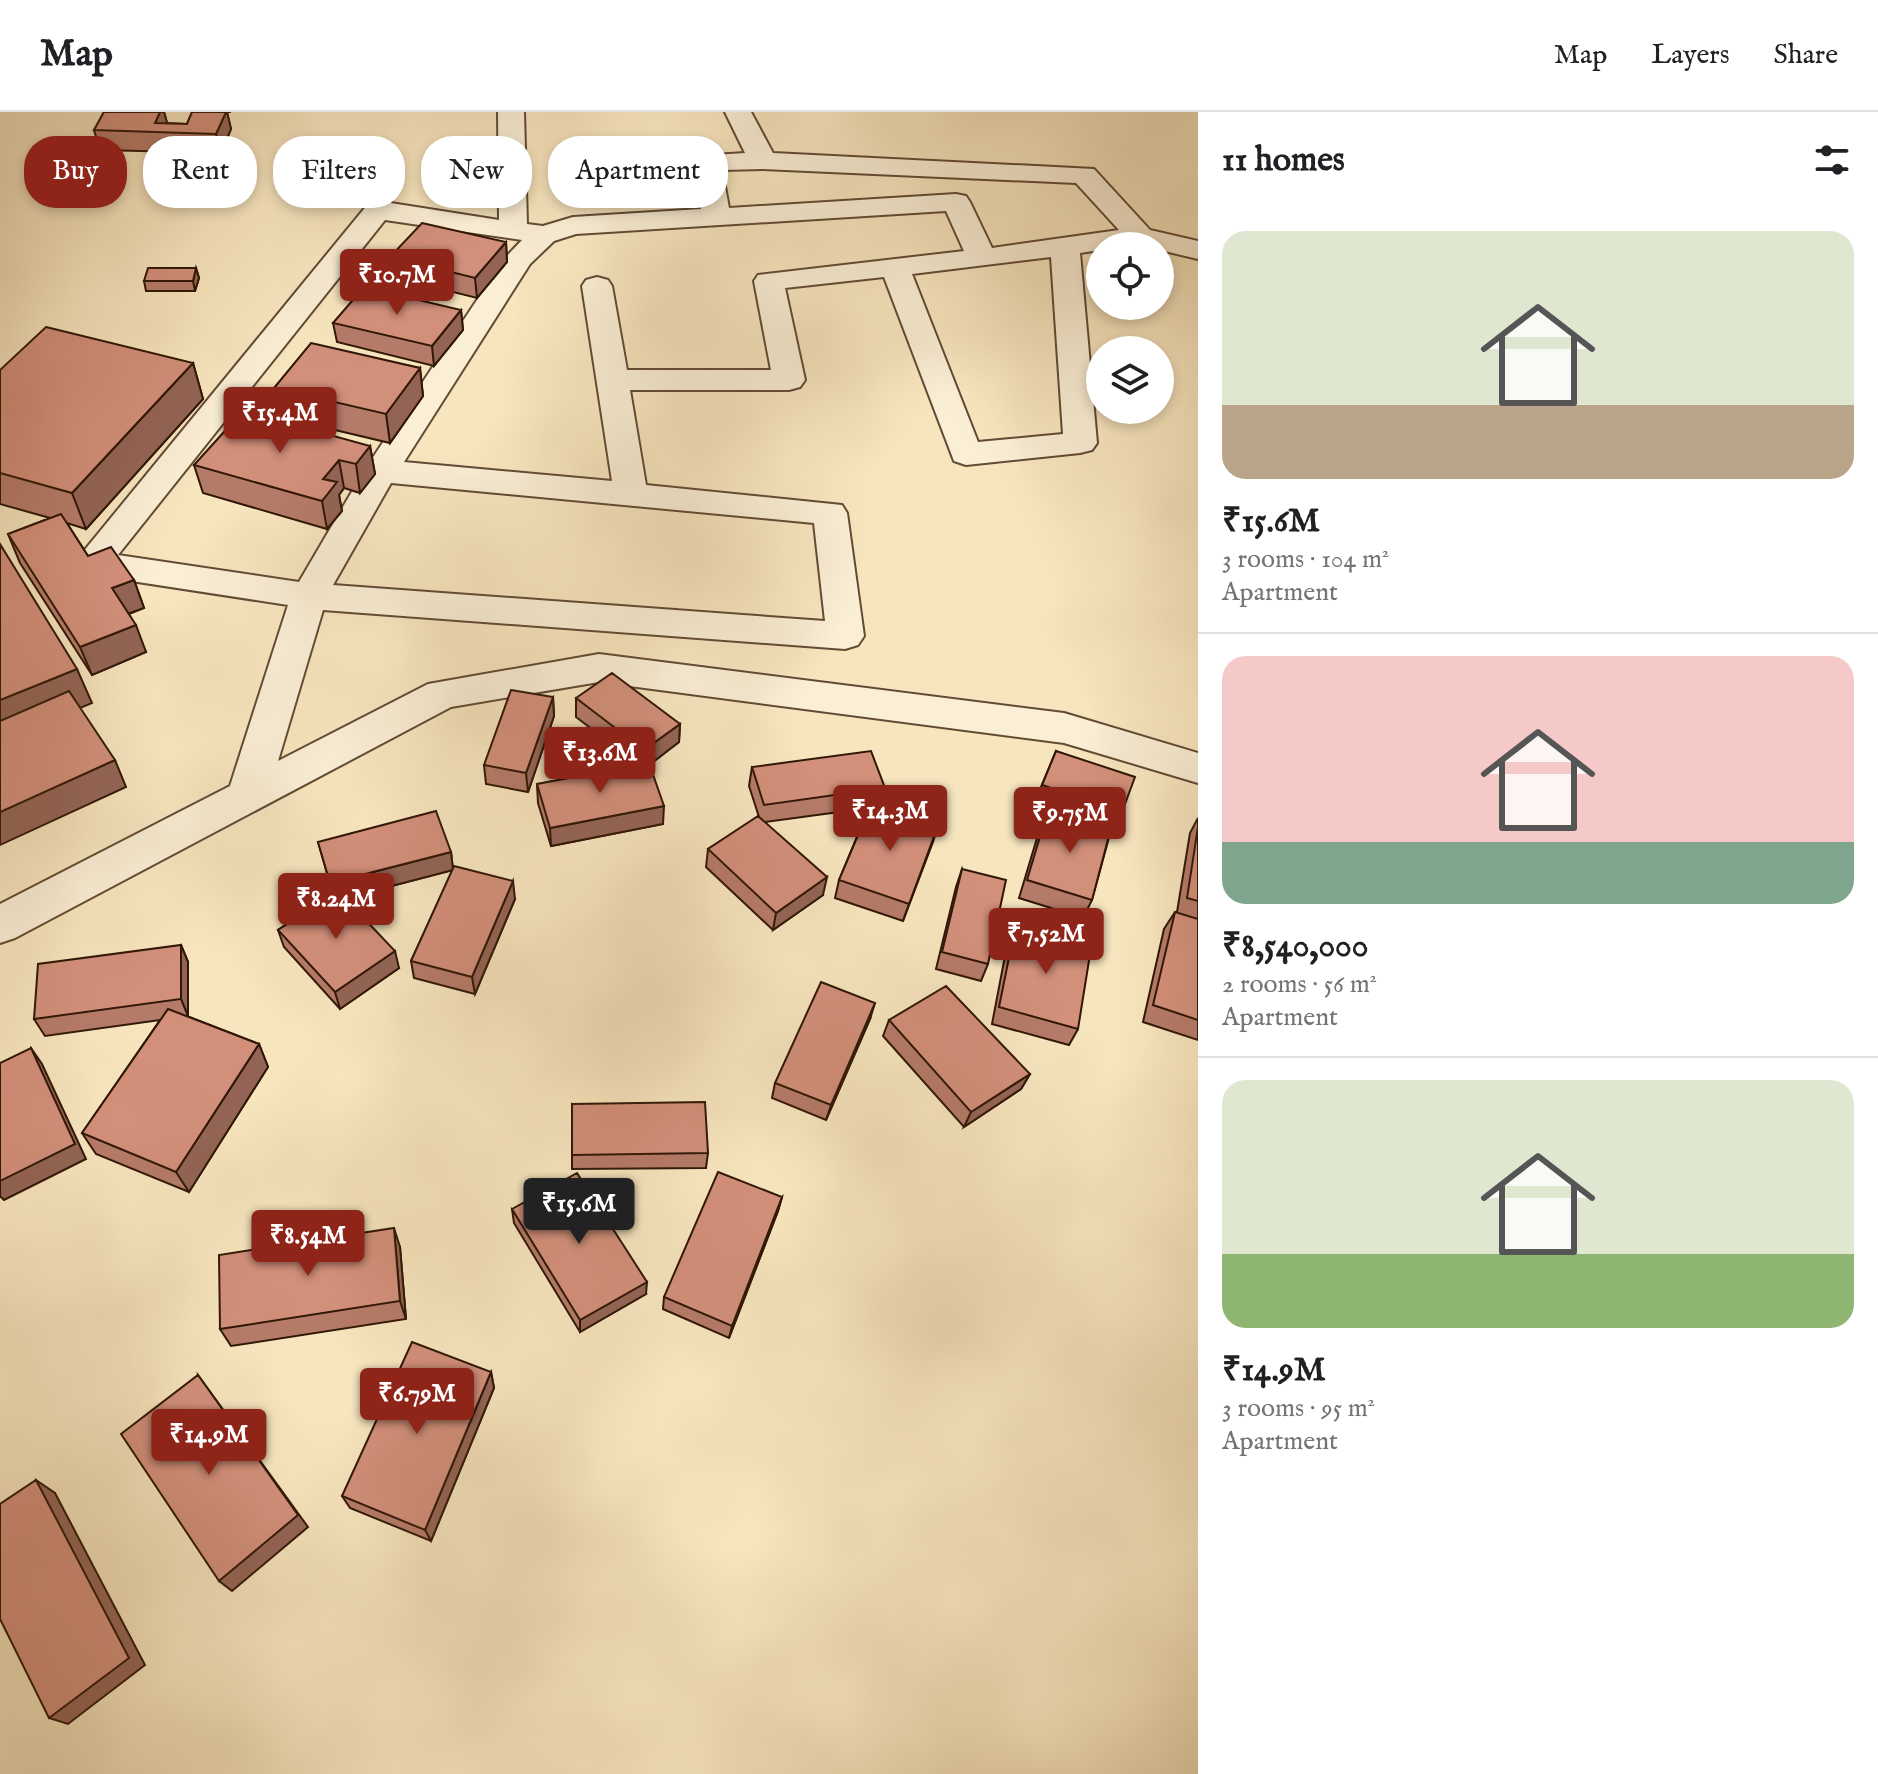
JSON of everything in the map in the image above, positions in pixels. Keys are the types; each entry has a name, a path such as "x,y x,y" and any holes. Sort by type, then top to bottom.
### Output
{"street":[{"path":"247,796 309,596 381,471 519,259 528,231 511,112"},
{"path":"738,112 763,161"},
{"path":"716,216 707,162 763,161 1084,175 1136,232"},
{"path":"381,471 830,513 845,636 309,596 92,563 378,210 528,231 956,202 982,258"},
{"path":"612,380 789,380 769,281 1086,244"},
{"path":"1174,244 1198,250"},
{"path":"895,268 966,454 1080,443 1065,247"},
{"path":"597,286 631,496"},
{"path":"0,925 442,694 599,668 1064,728 1198,768"}],"building":[{"path":"104,112 160,112 155,123 187,124 192,112 226,112 216,134 94,130"},
{"path":"422,223 506,242 475,278 390,257"},
{"path":"148,268 196,268 193,281 144,281"},
{"path":"364,287 461,310 432,346 333,323"},
{"path":"46,327 193,363 72,493 0,473 0,370"},
{"path":"311,343 420,368 386,414 274,388"},
{"path":"243,411 370,446 356,464 339,460 323,479 337,482 322,501 194,465"},
{"path":"61,514 88,556 111,547 134,580 112,588 136,625 80,647 8,534"},
{"path":"0,544 77,669 0,700"},
{"path":"612,673 680,724 644,750 576,698"},
{"path":"511,690 553,697 526,773 484,765"},
{"path":"69,691 115,760 0,812 0,721"},
{"path":"871,751 885,788 764,805 752,767"},
{"path":"1056,751 1135,777 1122,812 1042,785"},
{"path":"649,763 664,806 550,828 537,784"},
{"path":"872,802 939,823 909,904 839,880"},
{"path":"1048,810 1111,828 1092,900 1027,880"},
{"path":"436,811 451,852 330,883 318,842"},
{"path":"758,816 827,877 776,913 708,849"},
{"path":"1198,827 1198,901 1187,898"},
{"path":"454,866 513,881 472,977 411,961"},
{"path":"962,869 1006,880 988,964 942,952"},
{"path":"338,891 395,951 335,992 278,930"},
{"path":"1175,912 1198,919 1198,1020 1153,1005"},
{"path":"1016,923 1092,942 1078,1029 999,1007"},
{"path":"181,945 181,999 34,1019 38,964"},
{"path":"821,982 875,1003 831,1105 775,1083"},
{"path":"946,986 1030,1074 971,1112 889,1020"},
{"path":"168,1009 259,1044 176,1172 82,1133"},
{"path":"31,1048 75,1144 0,1181 0,1063"},
{"path":"705,1102 708,1153 572,1155 572,1104"},
{"path":"718,1172 782,1197 732,1326 664,1297"},
{"path":"577,1173 647,1282 580,1320 512,1209"},
{"path":"394,1228 400,1301 220,1329 219,1255"},
{"path":"412,1342 491,1372 425,1530 342,1496"},
{"path":"198,1375 298,1515 219,1581 121,1434"},
{"path":"36,1480 129,1658 49,1718 0,1619 0,1504"}]}
